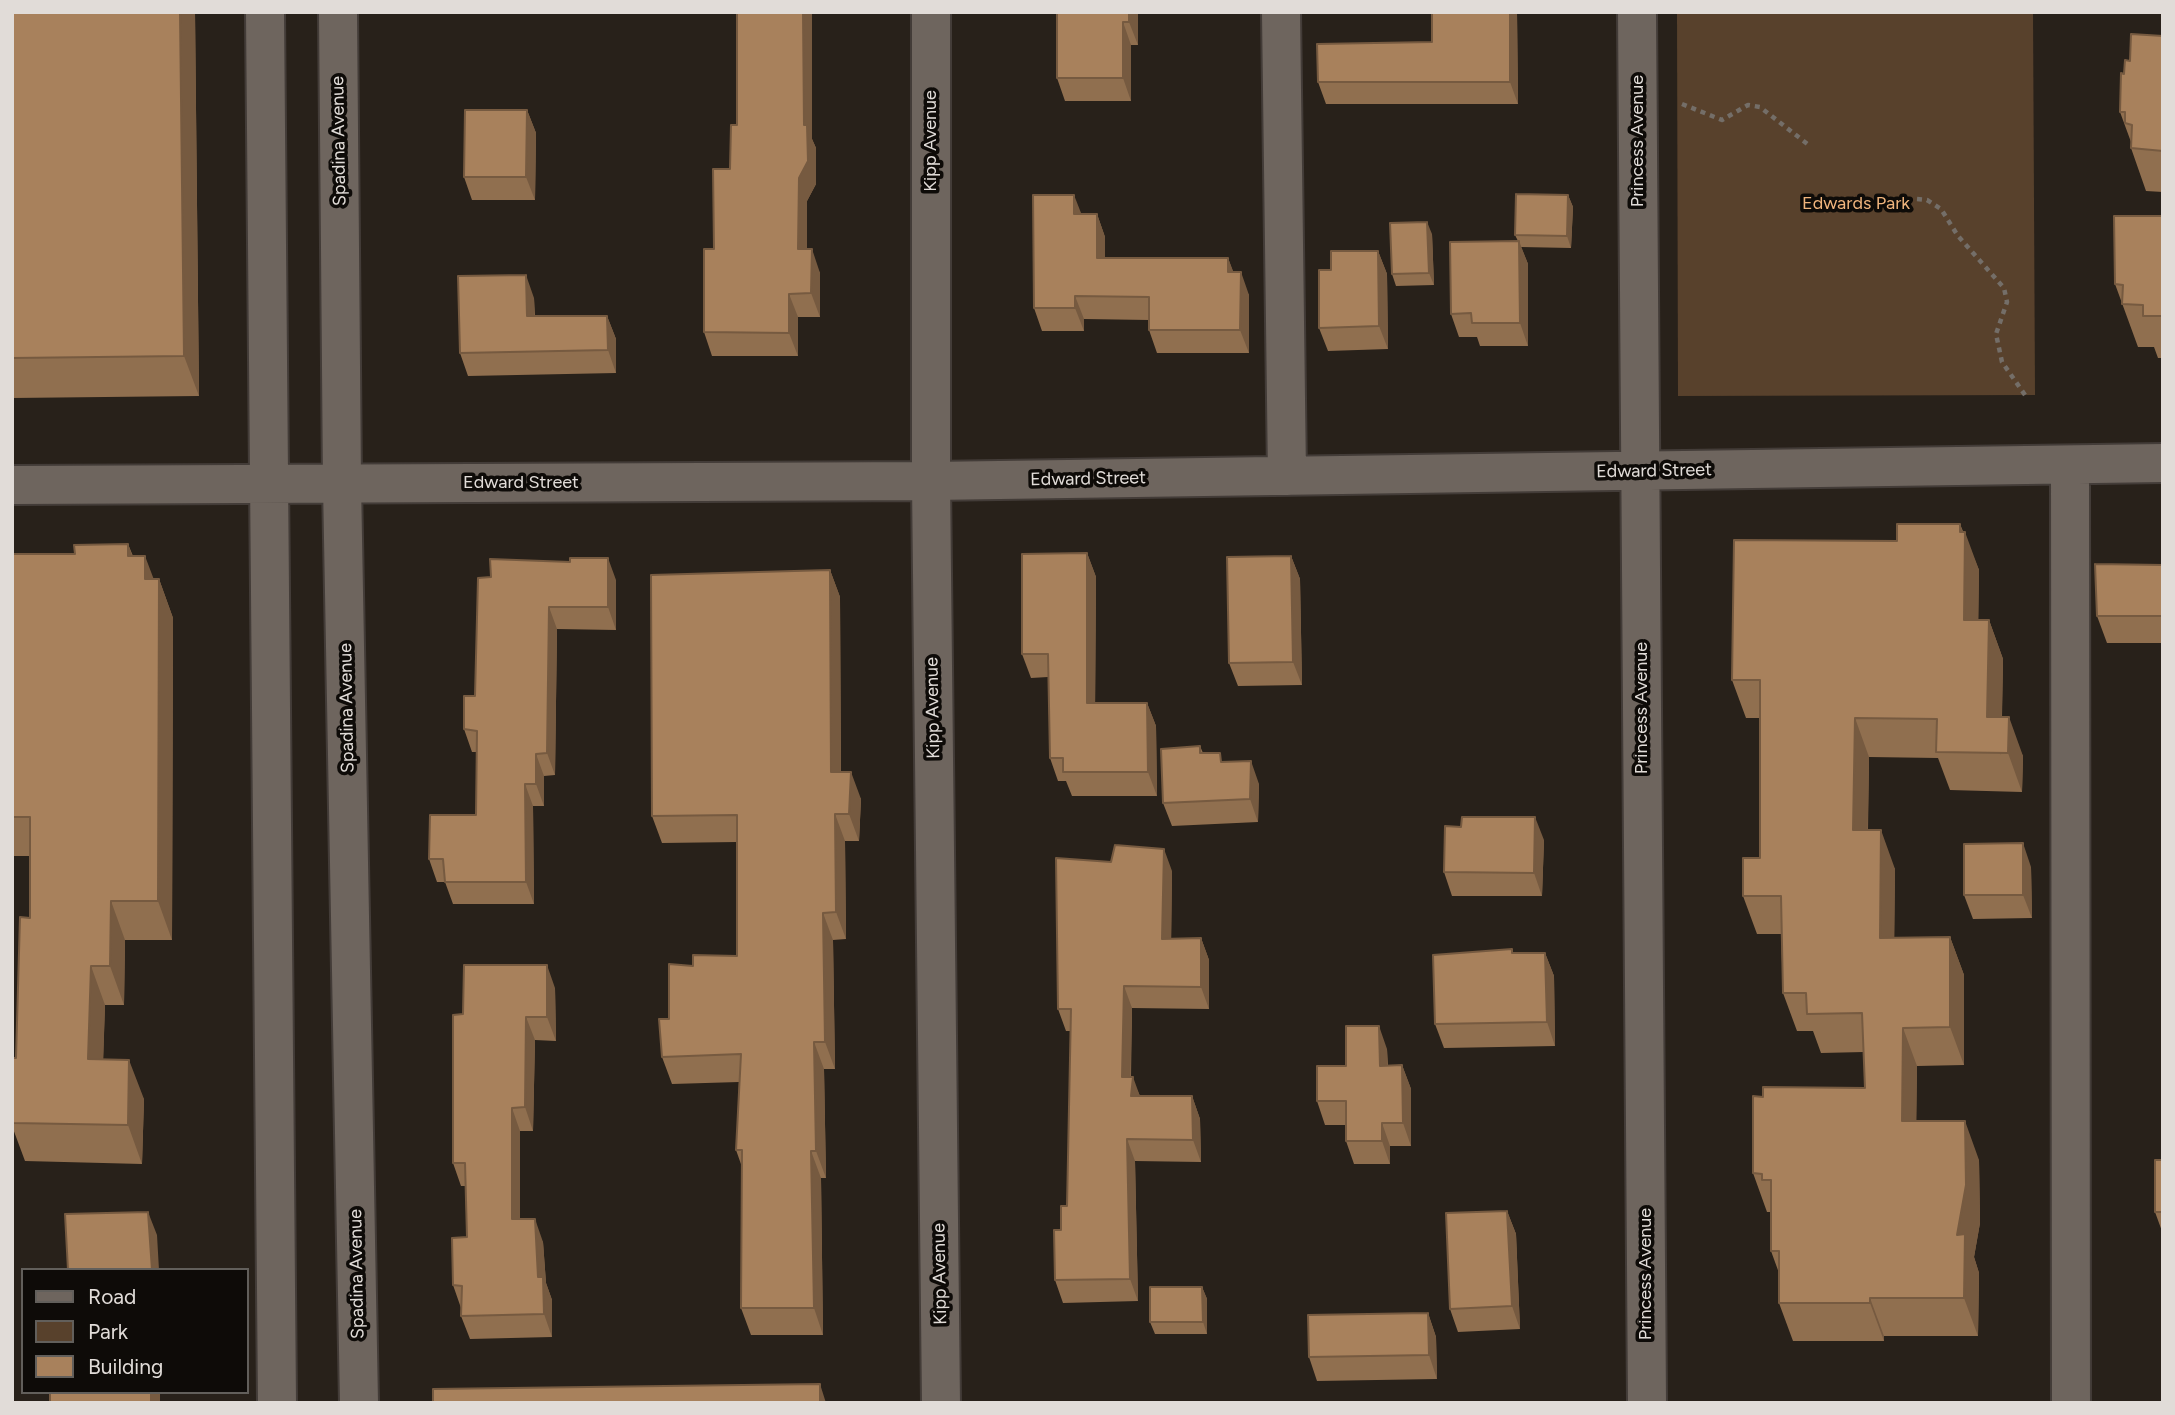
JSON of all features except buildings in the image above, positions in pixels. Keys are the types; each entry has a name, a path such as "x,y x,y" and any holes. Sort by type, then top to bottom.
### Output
{"street":[{"path":"265,12 277,1403"},
{"name":"Spadina Avenue","path":"338,12 342,484 359,1403"},
{"name":"Kipp Avenue","path":"931,12 931,481 941,1403"},
{"path":"1281,12 1287,476"},
{"name":"Princess Avenue","path":"1637,12 1647,1403"},
{"name":"Edward Street","path":"12,485 931,481 2163,463"},
{"path":"2070,465 2071,1403"}],"path":[{"path":"1678,103 1721,120 1748,105 1760,107 1810,146"},
{"path":"1917,199 1927,200 1941,209 1958,236 2004,288 2007,302 1996,334 2002,362 2025,395"}],"green space":[{"name":"Edwards Park","path":"1677,12 2033,12 2035,395 1678,396"}]}
